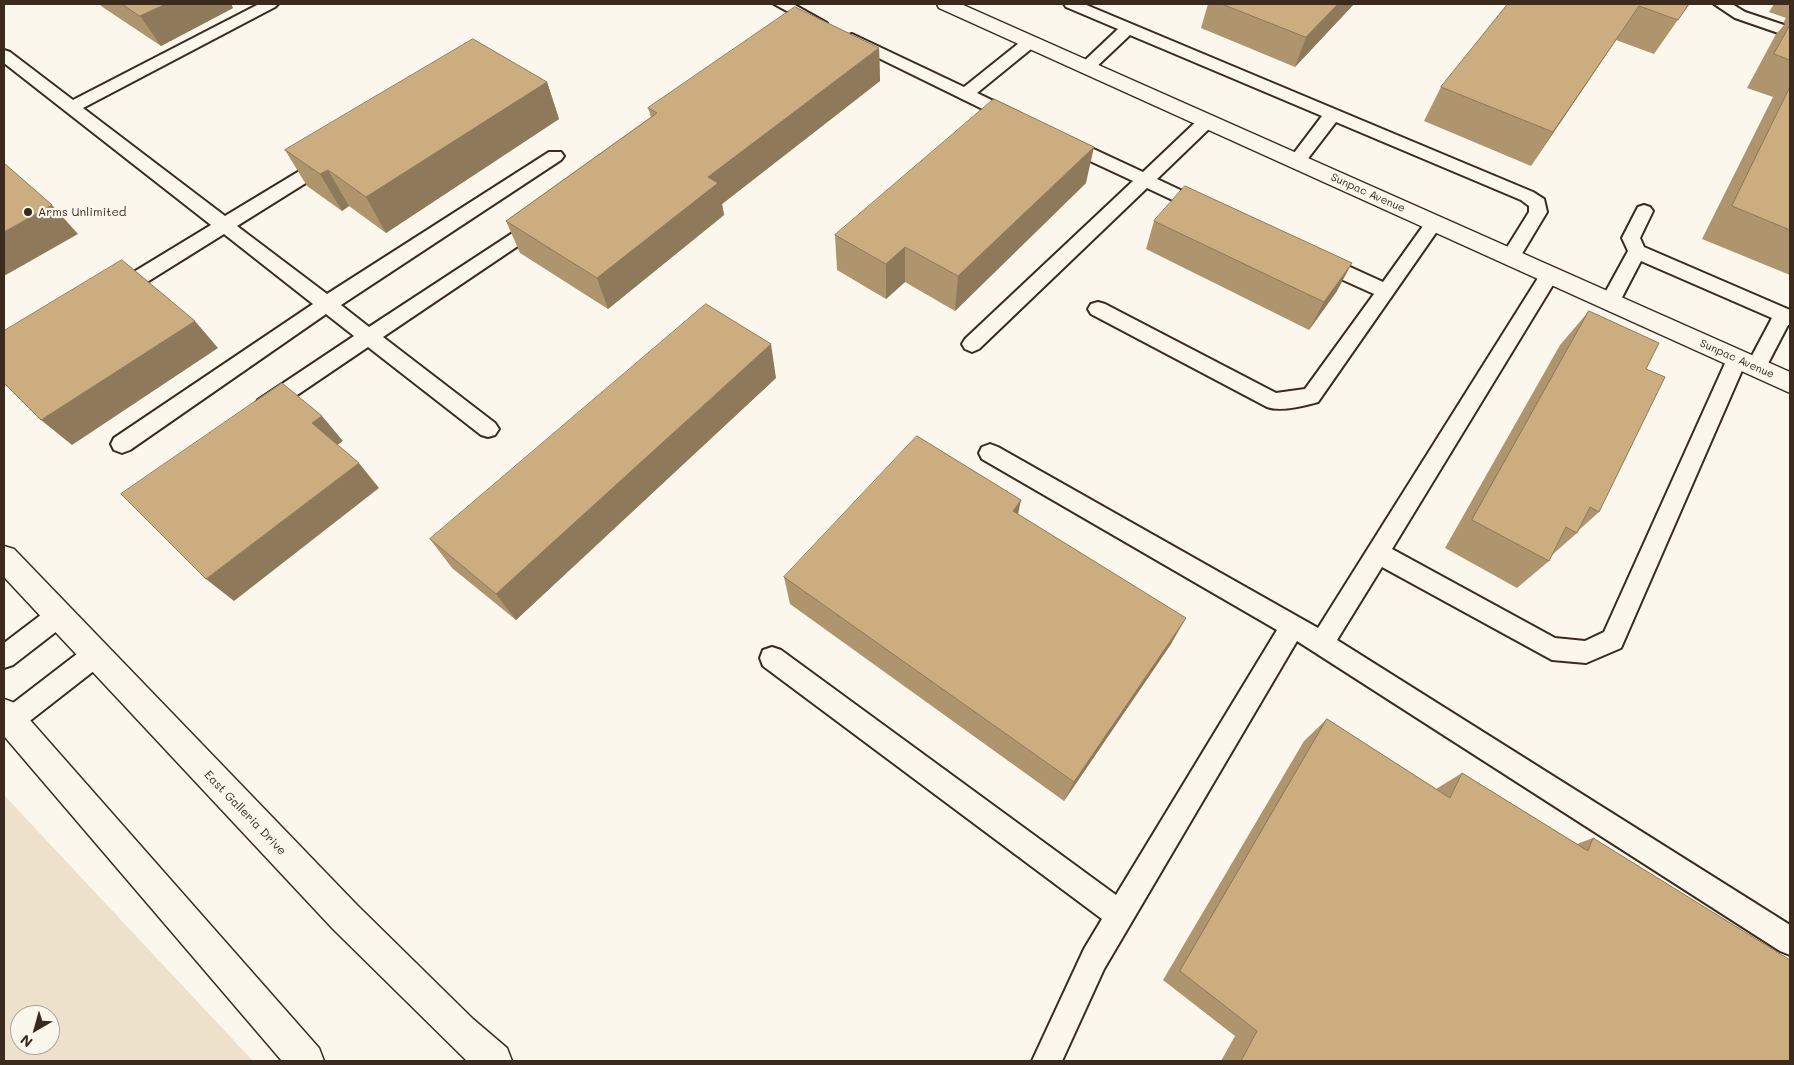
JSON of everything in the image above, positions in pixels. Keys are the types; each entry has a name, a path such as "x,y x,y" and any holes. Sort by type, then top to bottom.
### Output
{"street":[{"name":"Sunpac Avenue","path":"946,4 1790,383"},
{"name":"East Galleria Drive","path":"4,558 345,917 460,1032 494,1061"},
{"path":"6,719 306,1061"}],"lane":[{"path":"72,107 270,4"},
{"path":"782,4 1033,127"},
{"path":"1072,4 1527,196 1538,203 1538,212 1510,257"},
{"path":"1722,4 1740,15 1790,32"},
{"path":"1087,67 1128,28"},
{"path":"966,94 1030,42"},
{"path":"4,55 488,428"},
{"path":"976,119 991,106"},
{"path":"1297,161 1333,114"},
{"path":"972,344 1206,121"},
{"path":"1050,135 1215,214"},
{"path":"99,303 344,152"},
{"path":"122,444 327,304 555,156"},
{"path":"1378,553 1552,649 1586,652 1613,640 1747,363 1787,317 1637,251 1631,238 1644,211"},
{"path":"246,420 368,336 553,214"},
{"path":"1098,309 1274,401 1311,396 1434,223"},
{"path":"1610,302 1637,251"},
{"path":"1305,255 1386,292"},
{"path":"1322,643 1550,275"},
{"path":"990,453 1322,643 1790,941"},
{"path":"4,657 58,616"},
{"path":"1047,1061 1094,958 1292,627"},
{"path":"6,719 95,655"},
{"path":"772,658 1120,915"}],"shaded area":[{"path":"4,795 253,1061 4,1061"}],"building":[{"path":"122,4 166,4 140,16"},
{"path":"1222,4 1338,4 1306,37"},
{"path":"1508,4 1689,4 1678,20 1639,6 1553,132 1441,87"},
{"path":"795,7 879,48 708,177 718,183 597,278 506,221 657,113 648,108"},
{"path":"1790,25 1790,60 1774,54"},
{"path":"473,39 547,82 366,197 328,170 320,174 285,150"},
{"path":"1790,87 1790,230 1732,206"},
{"path":"994,99 1094,147 958,276 905,247 886,264 835,235"},
{"path":"4,163 52,205 4,232"},
{"path":"1185,186 1352,263 1324,302 1154,221"},
{"path":"122,260 195,321 41,420 4,383 4,331"},
{"path":"706,304 771,344 496,594 430,539"},
{"path":"1589,311 1659,343 1646,369 1665,377 1599,512 1590,507 1577,533 1566,527 1549,561 1472,520"},
{"path":"282,383 322,416 312,423 359,463 206,579 121,494"},
{"path":"917,436 1021,500 1013,511 1186,618 1074,782 784,577"},
{"path":"1327,719 1450,798 1462,773 1588,851 1593,838 1790,960 1790,1061 1241,1061 1257,1031 1180,971"}],"place":[{"name":"Arms Unlimited","path":"28,212"}]}
